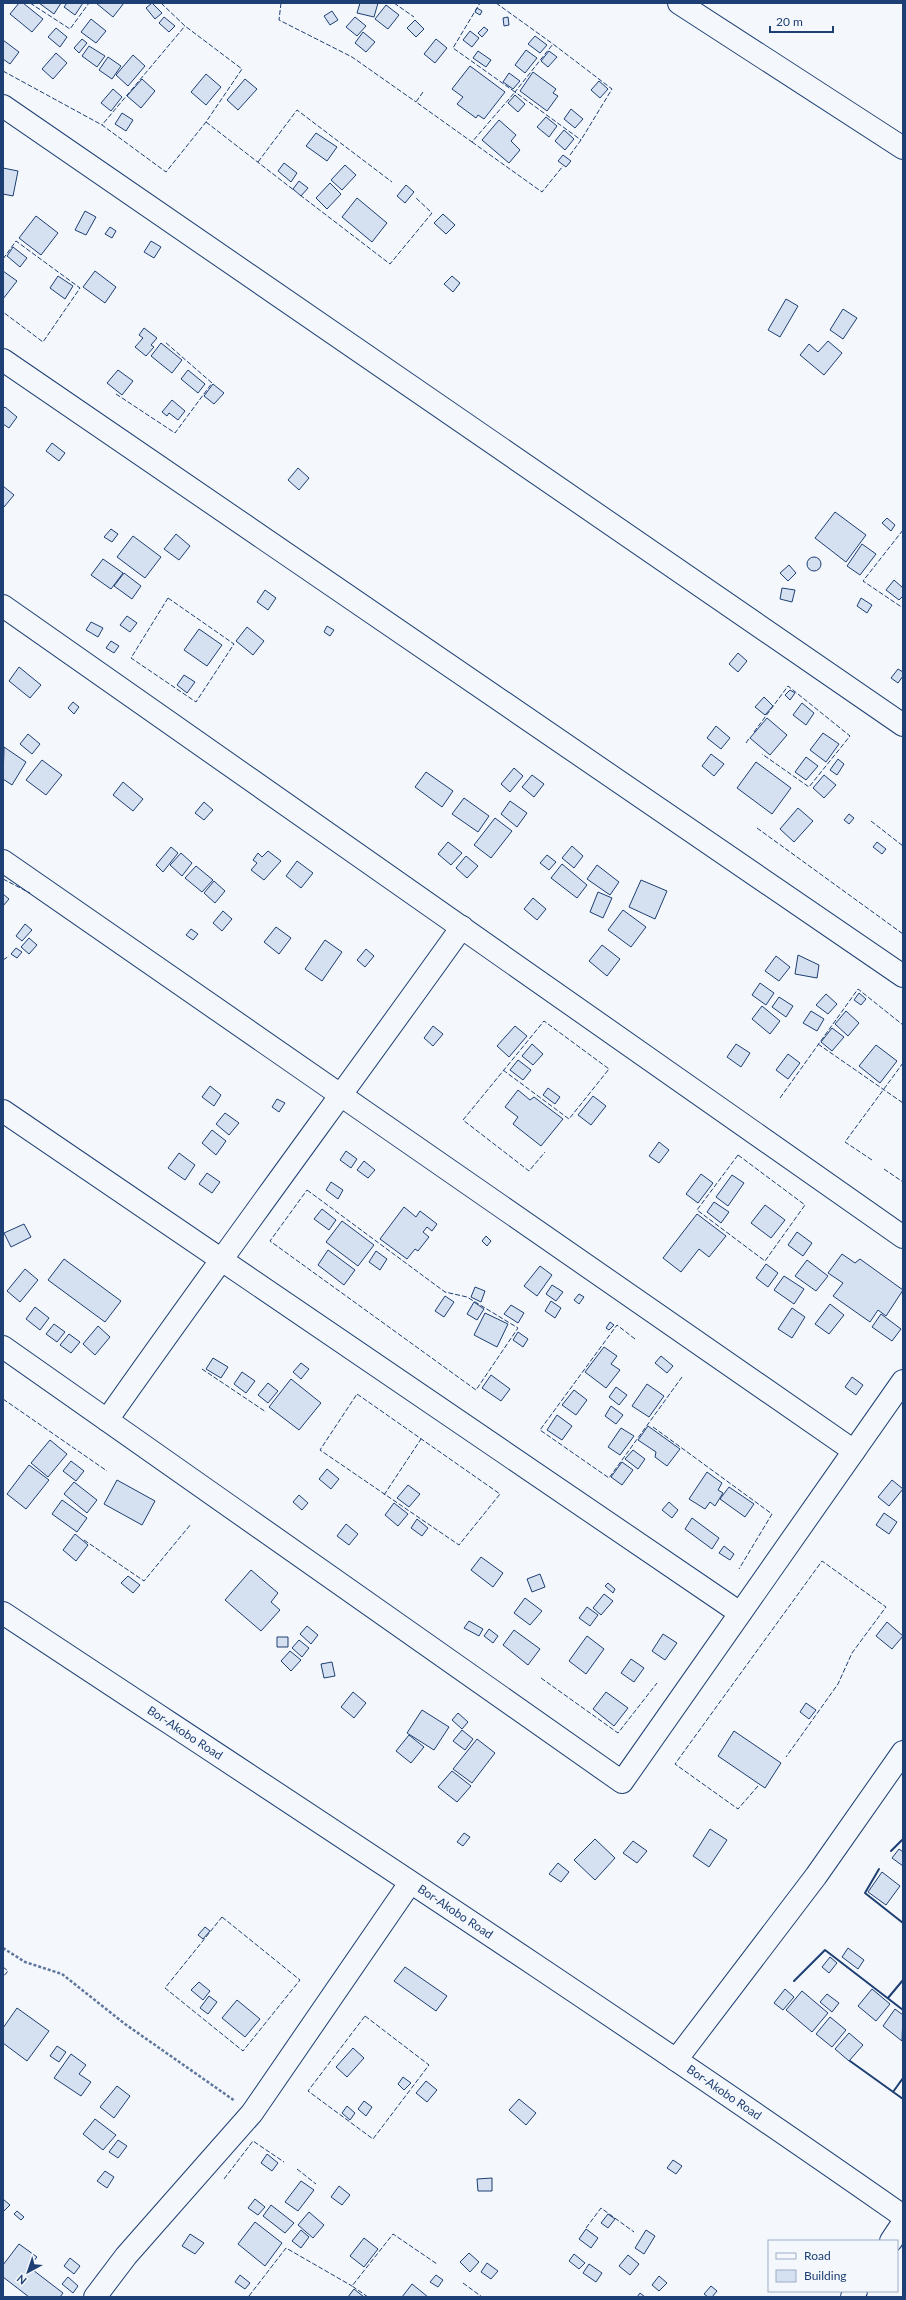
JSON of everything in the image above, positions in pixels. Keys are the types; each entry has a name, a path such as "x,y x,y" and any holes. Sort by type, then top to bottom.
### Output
{"street":[{"path":"679,3 903,148"},
{"path":"3,106 903,725"},
{"path":"3,360 903,976"},
{"path":"3,606 903,1237"},
{"path":"3,861 341,1097 854,1451"},
{"path":"107,1420 220,1260 341,1097 462,927"},
{"path":"3,1111 740,1613"},
{"path":"3,1347 622,1782 903,1381"},
{"name":"Bor-Akobo Road","path":"3,1613 676,2060 903,2216"},
{"path":"676,2060 816,1876 903,1752"},
{"path":"95,2297 126,2256 252,2113 410,1883"},
{"path":"892,2240 903,2224"}],"path":[{"path":"3,1948 25,1962 62,1974 125,2024 252,2113"}],"building":[{"path":"19,3 23,3 43,19 32,32 10,14"},
{"path":"39,3 61,3 54,14"},
{"path":"67,3 83,3 75,15 64,7"},
{"path":"96,3 124,3 113,17"},
{"path":"152,3 162,13 155,19 146,8"},
{"path":"360,3 378,3 374,17 357,13"},
{"path":"386,5 399,15 388,29 375,19"},
{"path":"477,8 482,11 480,15 475,12"},
{"path":"332,11 338,20 330,25 324,16"},
{"path":"164,17 175,26 169,32 159,23"},
{"path":"355,17 366,26 357,36 346,27"},
{"path":"508,17 509,25 504,26 503,18"},
{"path":"91,19 106,31 96,43 81,32"},
{"path":"415,20 424,29 416,37 407,28"},
{"path":"484,27 488,30 482,37 478,33"},
{"path":"56,28 67,37 60,47 48,37"},
{"path":"470,31 479,38 472,47 463,40"},
{"path":"363,32 375,42 366,52 355,43"},
{"path":"535,36 547,45 540,53 528,44"},
{"path":"82,39 87,43 79,53 74,48"},
{"path":"436,39 447,48 435,63 424,54"},
{"path":"3,40 19,52 10,64 3,59"},
{"path":"89,46 105,56 97,67 82,56"},
{"path":"526,50 537,58 525,73 515,65"},
{"path":"478,51 491,60 486,67 473,58"},
{"path":"549,51 557,57 548,67 541,61"},
{"path":"56,53 67,63 53,79 42,69"},
{"path":"133,55 145,66 128,86 116,75"},
{"path":"108,57 121,66 112,79 99,70"},
{"path":"470,66 505,92 484,119 478,115 476,118 457,104 463,97 452,89"},
{"path":"533,72 556,89 553,93 558,96 547,111 520,91"},
{"path":"509,73 520,81 513,89 503,82"},
{"path":"206,74 221,87 206,105 191,92"},
{"path":"142,79 155,91 141,108 127,96"},
{"path":"245,79 257,89 238,110 227,100"},
{"path":"599,81 608,89 600,98 591,90"},
{"path":"113,89 122,97 111,111 101,103"},
{"path":"515,95 525,104 518,112 508,103"},
{"path":"571,109 583,119 575,128 564,119"},
{"path":"122,113 133,120 126,131 115,124"},
{"path":"546,117 557,126 549,137 537,127"},
{"path":"499,120 516,135 511,141 520,150 509,163 482,140"},
{"path":"564,130 574,139 565,150 555,141"},
{"path":"316,133 337,147 327,161 306,146"},
{"path":"563,155 571,161 566,167 558,161"},
{"path":"284,163 297,173 291,182 278,171"},
{"path":"345,165 356,175 342,190 331,180"},
{"path":"3,168 18,171 13,196 3,194"},
{"path":"299,181 308,188 301,196 293,189"},
{"path":"330,183 341,194 327,209 316,198"},
{"path":"406,185 414,192 405,203 397,196"},
{"path":"357,198 387,223 372,242 342,217"},
{"path":"85,211 96,217 86,235 75,230"},
{"path":"443,214 455,225 446,234 434,223"},
{"path":"36,216 58,233 41,255 19,238"},
{"path":"110,227 116,231 112,238 105,234"},
{"path":"151,241 161,247 154,258 144,252"},
{"path":"13,247 27,258 20,267 7,256"},
{"path":"3,271 17,281 3,299"},
{"path":"95,271 116,287 105,303 83,287"},
{"path":"58,276 73,286 65,299 50,288"},
{"path":"452,276 460,283 453,292 444,284"},
{"path":"786,299 798,306 780,337 768,330"},
{"path":"843,309 857,318 843,339 830,330"},
{"path":"144,328 157,338 151,345 154,347 146,356 135,347 143,338 139,335"},
{"path":"828,341 842,353 824,375 800,355 809,344 818,352"},
{"path":"161,343 182,360 172,373 151,356"},
{"path":"118,370 133,381 122,395 107,383"},
{"path":"188,370 205,384 198,393 181,379"},
{"path":"213,384 224,393 214,404 204,396"},
{"path":"172,400 185,411 178,420 169,413 167,416 162,412"},
{"path":"5,407 17,417 9,428 3,424 3,409"},
{"path":"52,443 65,453 59,461 46,451"},
{"path":"298,468 309,478 299,490 288,480"},
{"path":"3,486 14,495 4,507 3,506"},
{"path":"835,512 866,535 846,562 815,538"},
{"path":"887,518 895,525 891,531 882,523"},
{"path":"111,529 118,534 112,542 104,537"},
{"path":"176,534 190,546 179,560 164,549"},
{"path":"133,536 161,557 145,578 117,557"},
{"path":"862,544 876,554 860,575 847,566"},
{"path":"811,557 817,557 821,561 821,567 817,571 811,571 807,567 807,561"},
{"path":"103,559 123,573 111,589 91,575"},
{"path":"789,565 796,573 788,581 780,573"},
{"path":"124,573 141,586 132,599 114,586"},
{"path":"894,580 903,588 903,596 899,600 886,590"},
{"path":"782,588 795,590 792,602 780,599"},
{"path":"265,590 276,598 268,610 257,602"},
{"path":"861,598 872,605 867,613 857,606"},
{"path":"127,616 137,623 130,632 120,625"},
{"path":"91,622 103,628 98,637 86,630"},
{"path":"327,626 334,630 330,636 324,632"},
{"path":"247,627 264,641 253,655 236,641"},
{"path":"199,629 222,645 207,666 184,650"},
{"path":"111,641 119,646 114,653 106,648"},
{"path":"738,653 747,661 738,672 729,664"},
{"path":"19,667 41,685 30,698 9,681"},
{"path":"898,669 903,672 903,676 898,683 891,678"},
{"path":"184,675 195,682 187,693 177,685"},
{"path":"790,690 795,693 790,700 785,695"},
{"path":"764,697 773,706 765,715 755,707"},
{"path":"73,702 79,707 74,714 68,708"},
{"path":"802,703 814,713 806,725 793,715"},
{"path":"767,718 787,735 770,755 750,738"},
{"path":"716,726 730,738 721,749 707,738"},
{"path":"823,733 839,744 826,762 810,750"},
{"path":"28,734 40,744 32,754 20,744"},
{"path":"4,747 26,762 12,785 3,779"},
{"path":"711,754 724,764 714,776 702,766"},
{"path":"806,757 818,766 806,780 795,772"},
{"path":"838,759 844,764 837,775 830,770"},
{"path":"42,760 62,775 46,795 26,780"},
{"path":"756,762 791,788 772,814 737,788"},
{"path":"514,768 523,776 510,792 501,784"},
{"path":"426,772 453,791 442,807 415,787"},
{"path":"532,775 544,784 534,797 522,787"},
{"path":"824,775 836,785 824,798 813,788"},
{"path":"123,782 143,799 133,811 113,795"},
{"path":"464,798 489,816 478,832 452,814"},
{"path":"510,801 527,813 517,827 501,814"},
{"path":"204,802 213,810 204,820 195,813"},
{"path":"798,808 813,821 794,842 780,829"},
{"path":"849,814 854,818 849,824 844,820"},
{"path":"495,818 512,831 491,858 474,845"},
{"path":"448,842 462,853 451,865 438,854"},
{"path":"877,842 886,849 882,854 873,847"},
{"path":"572,846 583,856 574,868 562,858"},
{"path":"171,847 178,853 163,872 156,865"},
{"path":"268,851 281,861 264,880 251,870 257,863 253,860 258,853 262,857"},
{"path":"181,853 192,863 182,876 170,865"},
{"path":"547,855 556,862 549,870 540,863"},
{"path":"466,856 478,866 467,878 456,868"},
{"path":"297,861 313,873 301,888 286,876"},
{"path":"562,864 587,885 577,898 551,878"},
{"path":"597,865 619,882 610,895 587,879"},
{"path":"196,866 213,880 202,892 185,878"},
{"path":"641,880 667,891 655,919 629,907"},
{"path":"214,881 225,891 215,903 204,893"},
{"path":"598,892 612,898 603,918 590,912"},
{"path":"3,894 9,899 3,906"},
{"path":"533,898 546,909 537,920 524,909"},
{"path":"623,910 646,927 631,947 608,930"},
{"path":"223,911 232,919 222,931 213,923"},
{"path":"25,924 32,930 22,941 16,936"},
{"path":"276,927 291,938 279,954 264,942"},
{"path":"191,929 198,934 193,940 186,935"},
{"path":"29,938 37,945 29,954 21,947"},
{"path":"325,940 342,952 322,981 305,969"},
{"path":"602,945 620,959 607,976 589,961"},
{"path":"16,948 22,952 17,958 11,954"},
{"path":"366,949 374,956 365,967 357,960"},
{"path":"798,955 819,965 817,978 795,974"},
{"path":"776,956 790,967 779,981 765,971"},
{"path":"760,983 774,993 766,1005 752,995"},
{"path":"859,993 866,999 861,1005 854,1000"},
{"path":"826,994 837,1004 828,1014 816,1005"},
{"path":"779,997 793,1006 786,1017 772,1007"},
{"path":"762,1006 780,1021 770,1034 752,1019"},
{"path":"811,1011 824,1019 817,1031 803,1023"},
{"path":"846,1011 859,1023 848,1036 835,1024"},
{"path":"433,1026 443,1034 433,1046 424,1038"},
{"path":"515,1026 527,1036 509,1057 497,1046"},
{"path":"832,1028 844,1037 832,1051 821,1042"},
{"path":"532,1044 543,1054 533,1065 522,1056"},
{"path":"736,1044 750,1053 741,1067 727,1057"},
{"path":"876,1045 897,1061 880,1083 859,1066"},
{"path":"788,1054 800,1063 788,1079 776,1070"},
{"path":"518,1060 531,1070 523,1080 510,1070"},
{"path":"210,1086 221,1095 214,1106 202,1097"},
{"path":"548,1088 560,1097 555,1104 543,1095"},
{"path":"518,1090 530,1100 534,1097 563,1119 541,1146 513,1124 518,1117 505,1107"},
{"path":"593,1096 606,1106 591,1125 578,1115"},
{"path":"277,1099 285,1103 279,1112 272,1107"},
{"path":"225,1113 239,1123 229,1135 216,1124"},
{"path":"212,1130 226,1141 216,1155 202,1143"},
{"path":"659,1142 669,1150 659,1163 649,1156"},
{"path":"346,1151 357,1159 351,1168 340,1160"},
{"path":"179,1153 195,1165 185,1180 168,1168"},
{"path":"364,1161 375,1170 368,1178 357,1170"},
{"path":"207,1173 220,1182 212,1193 199,1184"},
{"path":"701,1174 713,1183 698,1203 686,1194"},
{"path":"732,1175 744,1183 728,1206 716,1197"},
{"path":"331,1182 343,1190 338,1199 326,1190"},
{"path":"714,1202 729,1212 721,1223 707,1212"},
{"path":"765,1205 785,1220 771,1238 751,1223"},
{"path":"404,1207 416,1217 420,1211 437,1224 432,1231 427,1227 423,1232 429,1237 418,1251 415,1249 407,1259 380,1239"},
{"path":"322,1209 336,1220 329,1230 314,1219"},
{"path":"697,1214 726,1236 709,1257 699,1249 681,1272 663,1258"},
{"path":"342,1221 374,1245 358,1266 326,1242"},
{"path":"24,1224 31,1237 11,1247 4,1233"},
{"path":"797,1232 812,1243 803,1256 788,1245"},
{"path":"486,1236 491,1241 487,1246 482,1241"},
{"path":"328,1250 355,1270 344,1285 318,1265"},
{"path":"376,1251 387,1259 380,1270 369,1262"},
{"path":"842,1254 855,1263 860,1259 903,1290 886,1316 878,1310 870,1322 833,1296 843,1283 828,1273"},
{"path":"64,1259 121,1301 105,1322 48,1280"},
{"path":"807,1260 828,1276 816,1291 795,1276"},
{"path":"766,1264 778,1273 768,1287 756,1278"},
{"path":"540,1266 552,1275 537,1296 524,1286"},
{"path":"25,1269 38,1280 20,1302 7,1291"},
{"path":"784,1276 804,1289 794,1304 774,1290"},
{"path":"552,1285 563,1292 556,1301 546,1294"},
{"path":"475,1287 485,1291 481,1302 471,1297"},
{"path":"579,1294 584,1297 579,1304 574,1300"},
{"path":"445,1296 454,1302 444,1317 435,1311"},
{"path":"551,1301 561,1308 555,1318 545,1311"},
{"path":"474,1302 484,1309 477,1320 467,1314"},
{"path":"830,1304 844,1315 829,1334 815,1324"},
{"path":"511,1305 524,1313 518,1323 504,1314"},
{"path":"35,1307 49,1318 40,1330 26,1319"},
{"path":"792,1308 805,1317 792,1338 778,1329"},
{"path":"485,1313 508,1324 497,1347 474,1335"},
{"path":"881,1314 901,1329 892,1341 872,1327"},
{"path":"610,1322 614,1325 609,1330 606,1328"},
{"path":"54,1324 65,1332 57,1342 46,1334"},
{"path":"98,1326 110,1337 95,1355 83,1344"},
{"path":"518,1332 528,1339 523,1347 513,1340"},
{"path":"69,1334 80,1342 71,1353 60,1345"},
{"path":"604,1347 617,1356 611,1364 620,1370 606,1388 585,1372"},
{"path":"661,1356 673,1366 667,1373 655,1363"},
{"path":"213,1358 228,1367 221,1378 206,1369"},
{"path":"301,1363 309,1369 301,1379 293,1372"},
{"path":"242,1372 255,1381 246,1393 234,1384"},
{"path":"491,1375 510,1389 501,1401 482,1388"},
{"path":"852,1377 863,1385 856,1395 845,1387"},
{"path":"291,1379 321,1403 299,1430 269,1407"},
{"path":"268,1383 278,1391 268,1403 258,1395"},
{"path":"647,1384 664,1396 649,1417 632,1406"},
{"path":"616,1387 627,1395 619,1405 609,1397"},
{"path":"574,1390 587,1400 576,1415 562,1405"},
{"path":"611,1406 623,1415 616,1424 605,1416"},
{"path":"557,1415 572,1426 562,1440 547,1430"},
{"path":"648,1426 680,1449 667,1466 655,1457 656,1452 638,1440"},
{"path":"621,1428 634,1436 620,1455 608,1447"},
{"path":"50,1440 67,1454 48,1477 31,1463"},
{"path":"633,1450 645,1459 638,1469 625,1459"},
{"path":"71,1461 84,1471 76,1481 63,1471"},
{"path":"622,1462 633,1470 622,1485 611,1477"},
{"path":"29,1465 49,1480 26,1509 7,1494"},
{"path":"327,1469 339,1479 331,1489 319,1479"},
{"path":"707,1472 722,1483 718,1490 723,1493 715,1506 710,1502 705,1509 689,1499"},
{"path":"117,1480 155,1501 142,1525 104,1504"},
{"path":"892,1480 903,1489 889,1506 878,1497"},
{"path":"74,1482 97,1500 87,1513 64,1494"},
{"path":"408,1485 420,1494 409,1507 397,1498"},
{"path":"729,1487 754,1504 745,1517 720,1499"},
{"path":"299,1495 308,1503 302,1510 293,1502"},
{"path":"62,1500 87,1518 77,1532 52,1514"},
{"path":"669,1502 678,1510 672,1518 662,1510"},
{"path":"394,1503 408,1514 398,1526 385,1515"},
{"path":"884,1513 897,1522 889,1534 876,1525"},
{"path":"692,1518 719,1538 712,1549 685,1529"},
{"path":"417,1519 428,1528 422,1536 411,1528"},
{"path":"346,1524 358,1534 349,1545 337,1536"},
{"path":"75,1534 88,1545 76,1561 63,1550"},
{"path":"724,1546 734,1554 730,1560 719,1553"},
{"path":"481,1557 503,1573 493,1587 471,1570"},
{"path":"251,1570 278,1593 271,1602 280,1610 261,1631 225,1600"},
{"path":"540,1574 545,1587 532,1592 527,1579"},
{"path":"128,1576 140,1585 133,1593 121,1583"},
{"path":"608,1583 615,1589 613,1593 605,1586"},
{"path":"604,1594 613,1601 601,1615 593,1608"},
{"path":"525,1598 542,1611 530,1625 514,1613"},
{"path":"587,1607 598,1615 590,1626 579,1618"},
{"path":"469,1621 483,1629 479,1636 464,1628"},
{"path":"887,1622 903,1636 892,1649 876,1636"},
{"path":"307,1626 318,1635 311,1644 300,1634"},
{"path":"489,1629 498,1636 493,1643 484,1636"},
{"path":"514,1630 540,1649 528,1665 503,1645"},
{"path":"663,1634 677,1643 665,1660 652,1651"},
{"path":"587,1636 604,1649 586,1674 569,1661"},
{"path":"277,1637 288,1637 288,1647 277,1647"},
{"path":"299,1640 309,1648 302,1657 292,1648"},
{"path":"290,1651 301,1660 291,1671 281,1661"},
{"path":"631,1659 644,1668 634,1682 621,1673"},
{"path":"332,1662 335,1676 324,1678 321,1664"},
{"path":"353,1692 366,1703 354,1718 341,1707"},
{"path":"606,1692 628,1708 614,1726 593,1709"},
{"path":"806,1703 816,1710 809,1719 800,1712"},
{"path":"422,1710 449,1727 434,1750 407,1733"},
{"path":"458,1713 468,1722 462,1729 452,1720"},
{"path":"462,1730 473,1739 465,1750 453,1741"},
{"path":"734,1731 781,1763 765,1788 718,1756"},
{"path":"409,1735 424,1747 411,1763 396,1751"},
{"path":"477,1739 495,1753 472,1783 453,1769"},
{"path":"452,1771 471,1786 457,1802 438,1787"},
{"path":"710,1829 727,1840 709,1867 693,1856"},
{"path":"464,1833 470,1837 463,1846 457,1842"},
{"path":"595,1839 615,1858 595,1880 574,1860"},
{"path":"633,1841 647,1851 637,1863 623,1853"},
{"path":"899,1849 903,1852 903,1866 892,1858"},
{"path":"558,1863 569,1872 561,1882 549,1874"},
{"path":"882,1872 900,1886 886,1905 868,1892"},
{"path":"205,1927 210,1931 203,1939 198,1935"},
{"path":"848,1948 864,1960 858,1969 842,1957"},
{"path":"830,1957 837,1963 829,1973 822,1967"},
{"path":"405,1967 447,1996 436,2011 394,1981"},
{"path":"199,1982 210,1991 203,2000 191,1990"},
{"path":"785,1989 794,1997 783,2010 774,2003"},
{"path":"872,1989 890,2004 876,2021 858,2006"},
{"path":"802,1991 828,2013 812,2032 786,2010"},
{"path":"827,1994 839,2003 832,2012 820,2002"},
{"path":"209,1996 217,2002 208,2014 200,2008"},
{"path":"237,2000 260,2019 245,2037 222,2018"},
{"path":"17,2008 49,2031 27,2061 3,2043 3,2028"},
{"path":"895,2009 903,2015 902,2041 883,2026"},
{"path":"830,2017 846,2030 832,2047 816,2034"},
{"path":"849,2033 863,2045 849,2061 835,2049"},
{"path":"57,2046 66,2052 59,2062 50,2056"},
{"path":"353,2048 364,2058 347,2077 336,2067"},
{"path":"71,2054 86,2065 79,2074 91,2082 81,2096 54,2078"},
{"path":"403,2077 411,2083 404,2090 398,2084"},
{"path":"426,2081 437,2090 427,2102 416,2093"},
{"path":"117,2086 130,2096 114,2118 100,2107"},
{"path":"519,2099 536,2113 526,2125 509,2110"},
{"path":"364,2101 372,2107 366,2116 358,2109"},
{"path":"347,2106 355,2113 350,2120 342,2113"},
{"path":"95,2119 116,2135 103,2150 83,2134"},
{"path":"118,2140 127,2146 118,2158 109,2152"},
{"path":"267,2154 278,2163 272,2171 261,2163"},
{"path":"673,2160 682,2166 676,2174 667,2168"},
{"path":"105,2171 114,2177 107,2188 97,2181"},
{"path":"492,2178 492,2191 478,2191 477,2179"},
{"path":"301,2181 314,2190 298,2211 285,2202"},
{"path":"339,2186 350,2195 342,2205 331,2197"},
{"path":"3,2199 10,2205 3,2212"},
{"path":"255,2199 265,2207 258,2215 248,2208"},
{"path":"271,2205 294,2223 285,2233 263,2216"},
{"path":"17,2211 24,2217 21,2220 14,2214"},
{"path":"309,2212 324,2225 313,2238 298,2225"},
{"path":"608,2214 615,2219 608,2228 601,2223"},
{"path":"255,2222 282,2243 265,2266 238,2244"},
{"path":"586,2229 598,2238 591,2248 579,2239"},
{"path":"301,2230 309,2237 301,2248 292,2241"},
{"path":"646,2230 655,2236 644,2254 635,2248"},
{"path":"190,2234 204,2243 195,2254 182,2246"},
{"path":"364,2238 378,2249 364,2267 350,2256"},
{"path":"19,2244 37,2257 29,2267 63,2293 60,2297 29,2297 3,2277 3,2265"},
{"path":"469,2253 479,2262 470,2272 460,2262"},
{"path":"574,2254 585,2263 579,2269 569,2261"},
{"path":"628,2255 639,2264 630,2275 619,2266"},
{"path":"70,2258 80,2266 74,2274 64,2266"},
{"path":"487,2263 498,2271 491,2279 481,2272"},
{"path":"589,2264 602,2273 596,2282 583,2273"},
{"path":"240,2275 250,2283 245,2289 235,2282"},
{"path":"436,2275 443,2280 438,2287 430,2282"},
{"path":"659,2276 667,2283 659,2291 652,2285"},
{"path":"68,2277 78,2286 73,2293 62,2284"},
{"path":"412,2284 428,2297 402,2297"},
{"path":"711,2286 717,2291 712,2297 708,2297 704,2294"},
{"path":"354,2289 364,2297 348,2297"},
{"path":"640,2293 645,2297 637,2297"}],"fence":[{"path":"30,3 70,29 89,3"},
{"path":"161,3 185,26 242,69 206,122 166,172 102,125 185,26"},
{"path":"281,3 279,20 352,57 416,102"},
{"path":"394,3 414,17"},
{"path":"423,92 416,102 472,142 515,92 453,48 480,3"},
{"path":"496,3 553,44"},
{"path":"570,155 581,140 612,89 553,44 515,92 581,140"},
{"path":"3,71 102,125"},
{"path":"258,162 297,110 392,182"},
{"path":"206,122 295,191"},
{"path":"472,142 542,192 563,166"},
{"path":"300,195 390,264 432,213 416,198"},
{"path":"3,259 16,241 80,288 43,342 3,312"},
{"path":"116,394 175,433 212,383 165,342"},
{"path":"903,530 863,581 903,608"},
{"path":"168,598 234,644 196,702 131,658 168,598"},
{"path":"754,732 788,686 850,736 809,787 762,754"},
{"path":"746,743 750,737"},
{"path":"871,821 903,846"},
{"path":"757,828 903,934"},
{"path":"3,879 30,893"},
{"path":"3,960 9,956"},
{"path":"780,1098 858,989 903,1025"},
{"path":"503,1070 569,1119 609,1069 544,1021 463,1120 529,1171 545,1152"},
{"path":"818,1044 903,1103"},
{"path":"872,1160 845,1142 903,1063"},
{"path":"738,1155 805,1205 765,1261 697,1210 738,1155"},
{"path":"884,1169 903,1182"},
{"path":"307,1190 445,1292 467,1297 518,1328 476,1390 270,1241 307,1190"},
{"path":"635,1339 617,1325 540,1430 609,1478 682,1377"},
{"path":"202,1369 266,1412"},
{"path":"357,1394 500,1494 459,1545 320,1450 357,1394"},
{"path":"3,1399 107,1471"},
{"path":"653,1427 772,1514 739,1569"},
{"path":"384,1495 421,1439"},
{"path":"84,1540 144,1581 191,1524"},
{"path":"758,1786 738,1809 675,1764 822,1561 886,1607 852,1653 838,1684 786,1757"},
{"path":"541,1678 618,1733 657,1683"},
{"path":"222,1917 300,1980 243,2051 165,1988 222,1917"},
{"path":"3,1967 8,1971 3,1977"},
{"path":"365,2016 429,2065 373,2139 308,2091 365,2016"},
{"path":"224,2179 253,2141 284,2162"},
{"path":"297,2169 316,2184"},
{"path":"586,2228 601,2208 634,2232"},
{"path":"368,2297 352,2286 393,2234 437,2264"},
{"path":"249,2296 286,2248 352,2286"},
{"path":"463,2283 482,2297"}],"wall":[{"path":"891,1851 902,1840 903,1841"},
{"path":"879,1869 865,1893 903,1923"},
{"path":"794,1981 825,1950 903,2010"},
{"path":"888,1998 903,1980"},
{"path":"850,2061 903,2099"},
{"path":"893,2092 903,2078"}]}
